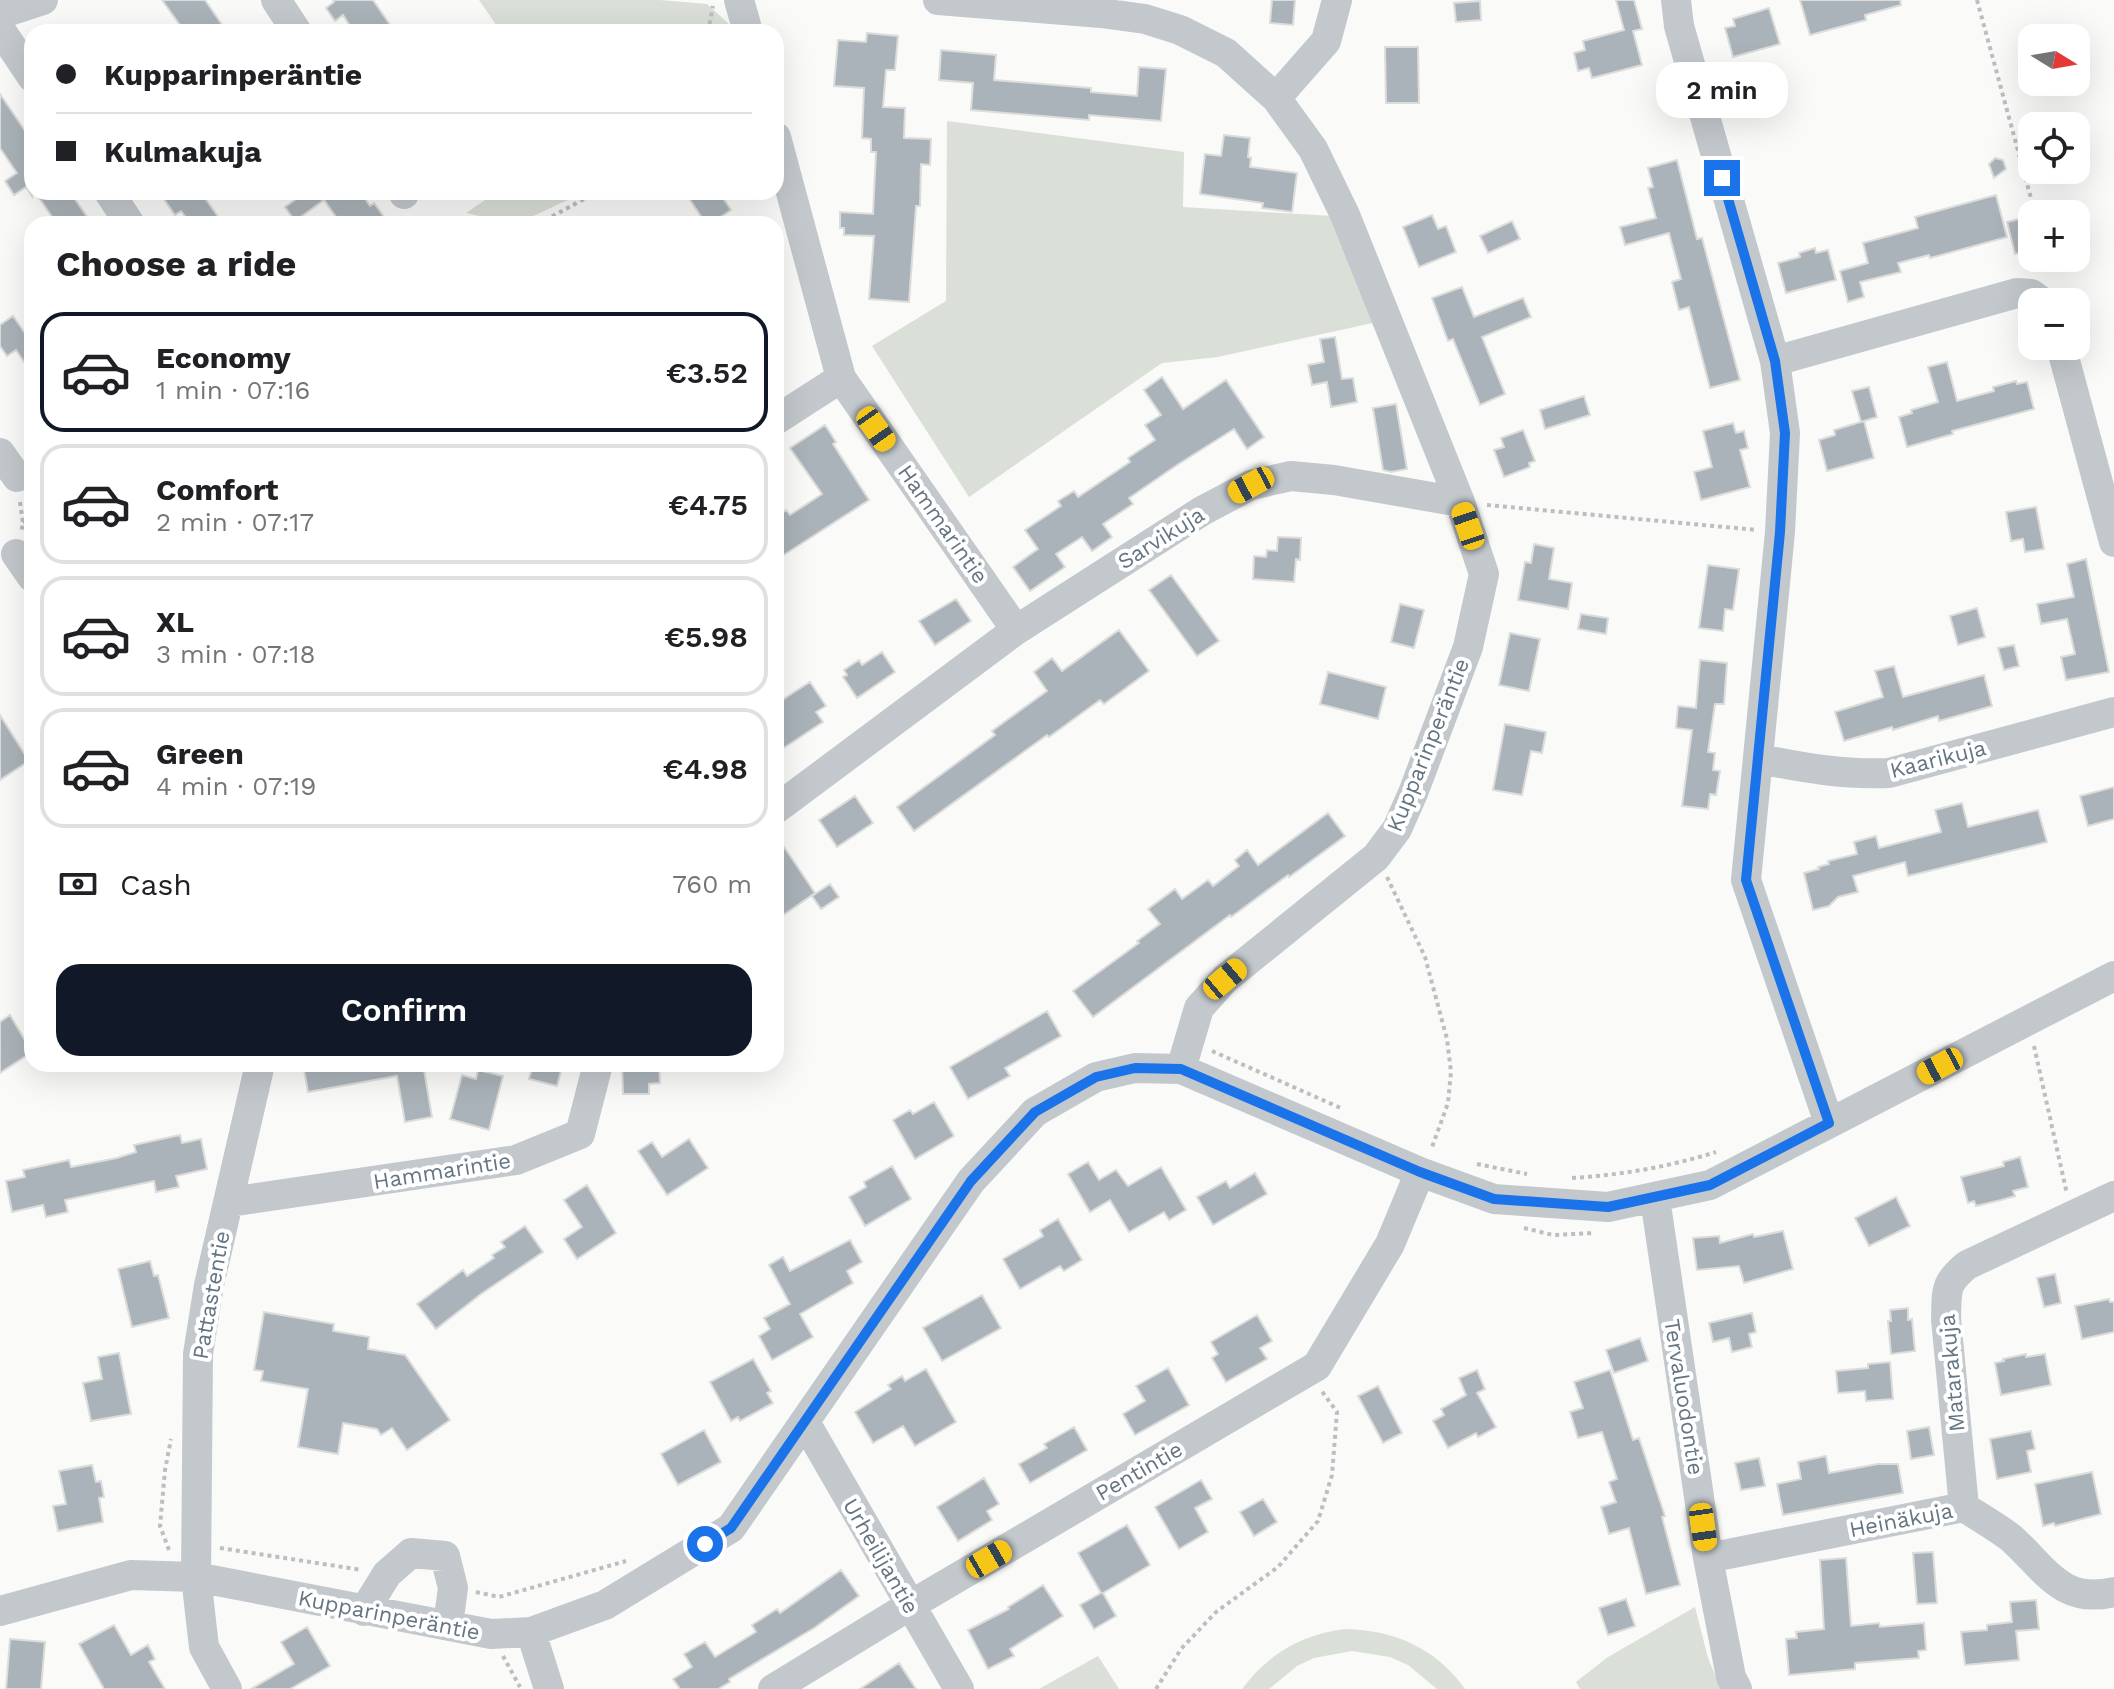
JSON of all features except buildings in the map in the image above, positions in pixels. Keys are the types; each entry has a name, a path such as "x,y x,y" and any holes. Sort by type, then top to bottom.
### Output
{"street":[{"path":"0,14 43,0"},
{"path":"276,0 292,24"},
{"path":"739,0 746,24"},
{"name":"Kupparinperäntie","path":"0,1611 131,1575 196,1577 491,1634 531,1632 605,1605 731,1528 971,1181 1035,1112 1096,1077 1186,1056 1199,1008 1225,979 1376,857 1397,829 1468,647 1484,574 1460,502 1345,215 1313,149 1276,98 1226,53 1180,30 1102,6 938,0"},
{"path":"1276,98 1326,41 1337,0"},
{"path":"1676,0 1679,26 1775,361 1785,433 1780,532 1746,880 1829,1123"},
{"path":"0,29 24,65"},
{"name":"Hammarintie","path":"784,167 841,378 1016,630"},
{"path":"1775,361 2018,293"},
{"path":"2065,360 2114,542"},
{"path":"784,415 841,378"},
{"name":"Sarvikuja","path":"1016,630 1202,511 1251,485 1291,476 1305,477 1460,502"},
{"path":"784,803 1016,630"},
{"name":"Kaarikuja","path":"1760,759 1852,775 1889,773 2114,712"},
{"path":"1186,1056 1426,1160 1494,1199 1608,1207 1710,1185 2114,976"},
{"name":"Pattastentie","path":"227,1689 204,1647 196,1577 198,1354 209,1285 258,1072"},
{"name":"Hammarintie","path":"229,1202 516,1160 580,1134 596,1072"},
{"name":"Pentintie","path":"773,1689 1317,1366 1390,1244 1426,1160"},
{"name":"Matarakuja","path":"1964,1507 1946,1319 1951,1278 1967,1265 2114,1196"},
{"name":"Tervaluodontie","path":"1655,1198 1708,1558 1731,1677 1737,1689"},
{"name":"Urheilijantie","path":"805,1422 959,1689"},
{"name":"Heinäkuja","path":"1708,1558 1964,1507 2010,1538 2056,1583 2074,1593 2092,1595 2114,1592"},
{"path":"364,1611 387,1574 411,1553 445,1556 453,1588 448,1625"},
{"path":"531,1632 549,1689"}],"path":[{"path":"710,24 714,0"},
{"path":"1977,0 2031,200"},
{"path":"553,216 582,200"},
{"path":"1460,502 1780,532"},
{"path":"1376,857 1425,957 1447,1039 1451,1072 1448,1103 1426,1160"},
{"path":"2023,1022 2034,1044 2071,1215"},
{"path":"1186,1056 1210,1050 1347,1111"},
{"path":"1565,1178 1646,1169 1723,1149"},
{"path":"1426,1160 1444,1153"},
{"path":"1469,1161 1538,1175"},
{"path":"1156,1689 1181,1649 1216,1612 1278,1567 1318,1521 1332,1475 1337,1412 1308,1371"}],"shaded area":[{"path":"479,0 660,0 707,4 729,24 496,24"},
{"path":"947,121 1184,152 1183,207 1332,216 1377,322 1218,357 1162,363 969,497 872,346 946,301"},
{"path":"485,200 568,200 533,216 466,213"},
{"path":"1695,1607 1708,1658 1721,1689 1580,1689 1576,1682 1608,1657"},
{"path":"1345,1629 1380,1633 1412,1644 1441,1662 1465,1689 1437,1689 1408,1665 1390,1657 1352,1651 1314,1658 1297,1666 1269,1689 1242,1689 1263,1665 1287,1648 1314,1636"},
{"path":"1098,1656 1119,1689 1039,1689"}],"route":[{"path":"705,1544 731,1528 971,1181 1035,1112 1096,1077 1135,1068 1181,1069 1420,1172 1494,1199 1608,1207 1710,1185 1829,1123 1746,880 1780,532 1785,433 1775,361 1722,178"}]}
